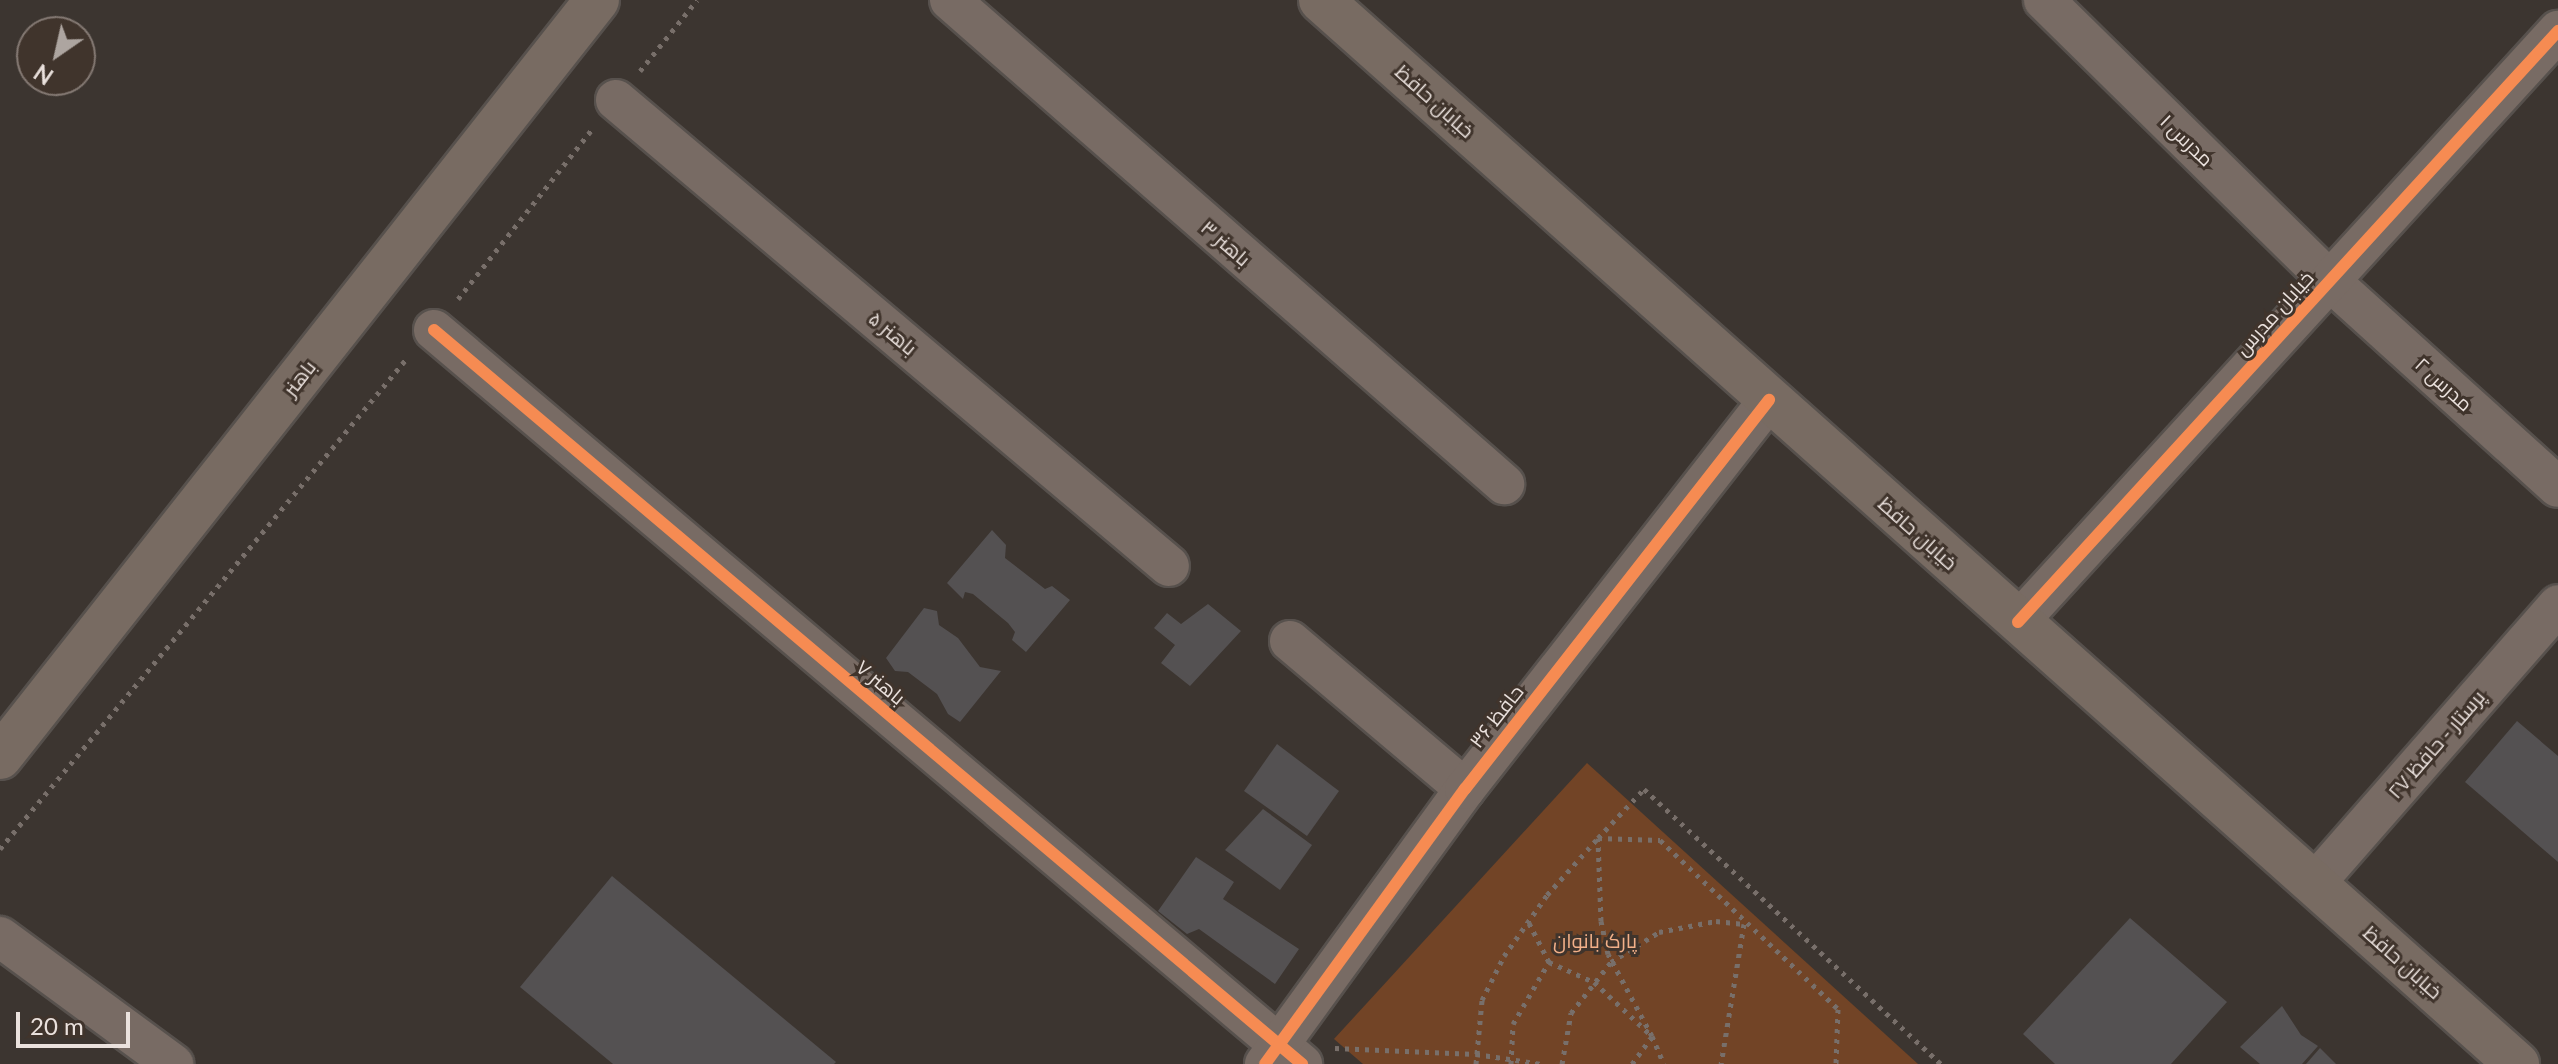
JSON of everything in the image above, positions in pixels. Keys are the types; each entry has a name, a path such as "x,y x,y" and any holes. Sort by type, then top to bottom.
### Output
{"main road":[{"name":"باهنر","path":"0,757 597,0"},
{"name":"خیابان حافظ","path":"1321,0 2517,1064"}],"street":[{"name":"باهنر ۳","path":"950,0 1504,484"},
{"name":"مدرس ۱","path":"2044,0 2330,281"},
{"name":"خیابان مدرس","path":"2018,622 2558,31"},
{"name":"باهنر ۵","path":"616,100 1169,566"},
{"name":"مدرس ۲","path":"2330,281 2558,487"},
{"name":"باهنر ۷","path":"434,330 1282,1058"},
{"name":"حافظ ۳۶","path":"1282,1058 1465,789 1769,400"},
{"name":"پرستار - حافظ ۲۷","path":"2315,883 2558,605"},
{"path":"1290,641 1465,789"},
{"path":"0,937 173,1064"}],"path":[{"path":"0,849 373,394 434,330 697,0"},
{"path":"1476,1064 1482,1000 1528,922 1598,838 1644,789 1941,1064"},
{"path":"1598,838 1660,840 1744,924 1838,1009 1836,1064"},
{"path":"1598,838 1601,921 1611,962 1664,1064"},
{"path":"1528,922 1549,962 1594,982 1652,1036"},
{"path":"1562,1064 1571,1013 1611,962 1633,945 1687,924 1744,924"},
{"path":"1721,1064 1744,924"},
{"path":"1511,1062 1520,1006 1549,962"},
{"path":"1632,1064 1652,1036"},
{"path":"1282,1058 1476,1054 1511,1062 1541,1064"}],"green space":[{"name":"پارک بانوان","path":"1587,763 1918,1064 1363,1064 1334,1039"}],"building":[{"path":"992,530 1006,545 1005,558 1045,589 1052,586 1070,600 1026,652 1012,640 1015,632 1008,623 973,594 965,592 963,599 947,583"},
{"path":"1208,604 1241,631 1190,686 1161,663 1175,645 1154,628 1167,613 1181,624"},
{"path":"924,608 937,611 939,625 958,638 980,667 1001,671 960,722 948,714 937,694 908,672 895,671 886,658"},
{"path":"2517,721 2558,756 2558,862 2465,782"},
{"path":"1277,744 1339,791 1307,836 1244,791"},
{"path":"1263,809 1312,845 1280,890 1225,850"},
{"path":"1196,857 1234,882 1223,899 1299,949 1275,984 1199,929 1187,934 1158,911"},
{"path":"612,876 836,1062 613,1064 520,987"},
{"path":"2130,918 2227,1002 2171,1064 2055,1064 2023,1034"},
{"path":"2282,1006 2301,1035 2318,1046 2302,1064 2260,1064 2240,1047"},
{"path":"2320,1048 2336,1064 2306,1064"}],"cycle path":[{"path":"2018,622 2558,31"},
{"path":"434,330 1302,1064"},
{"path":"1265,1064 1465,789 1769,400"}]}
